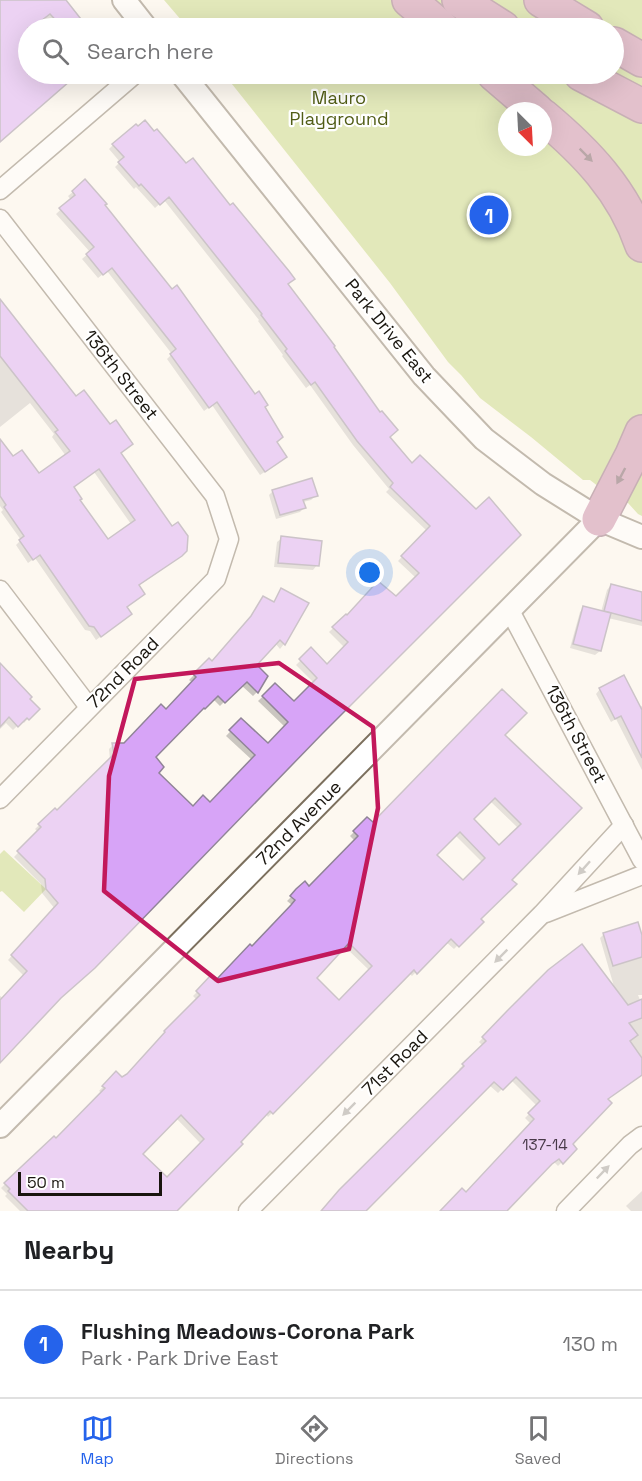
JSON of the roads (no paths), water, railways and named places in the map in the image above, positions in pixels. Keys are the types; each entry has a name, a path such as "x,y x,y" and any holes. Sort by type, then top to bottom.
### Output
{"highway":[{"path":"409,0 430,18"},
{"path":"459,0 487,18"},
{"path":"541,0 571,18"},
{"path":"624,50 642,60"},
{"path":"506,84 527,102"},
{"path":"600,84 642,106"},
{"path":"552,124 602,171 627,210 642,245"},
{"path":"598,519 632,456 642,432"}],"street":[{"path":"124,0 138,18"},
{"path":"0,190 123,84"},
{"name":"Park Drive East","path":"190,84 424,376 484,439 543,484 598,519 642,537"},
{"name":"136th Street","path":"0,219 215,496 230,538"},
{"name":"72nd Avenue","path":"0,1126 598,519"},
{"name":"72nd Road","path":"0,799 216,579 230,538"},
{"path":"0,590 89,707"},
{"name":"136th Street","path":"509,609 642,860"},
{"name":"71st Road","path":"248,1211 542,914 624,825"},
{"name":"71st Road","path":"542,914 642,874"},
{"path":"566,1211 630,1145 642,1136"}],"place":[{"name":"Flushing Meadows-Corona Park","path":"489,215"}],"park label":[{"name":"Mauro Playground","path":"339,108"}]}
